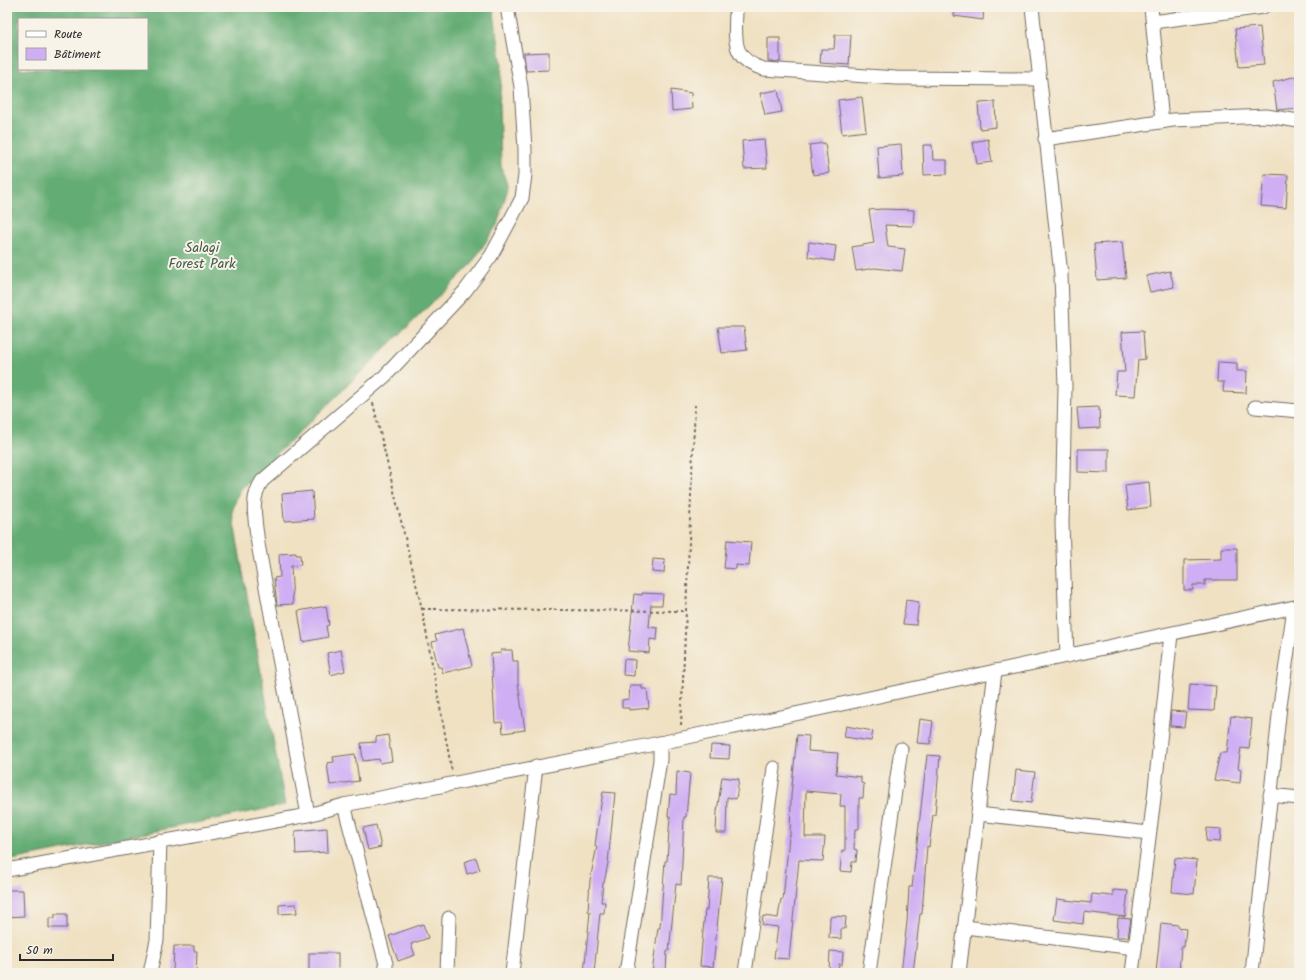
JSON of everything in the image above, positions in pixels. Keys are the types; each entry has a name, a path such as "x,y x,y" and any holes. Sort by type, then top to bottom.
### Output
{"street":[{"path":"308,815 258,544 253,500 256,490 262,481 385,376 464,291 491,256 522,198 525,175 521,95 507,7"},
{"path":"736,7 738,51 746,62 764,69 896,78 1039,79"},
{"path":"1032,7 1045,139 1061,275 1065,378 1062,524 1067,656"},
{"path":"1151,7 1162,122"},
{"path":"1152,22 1263,7"},
{"path":"1045,139 1162,122 1266,116 1299,121"},
{"path":"1256,407 1299,411"},
{"path":"7,870 308,815 344,805 454,784 536,766 660,743 1296,607 1280,706 1252,973"},
{"path":"1132,973 1150,833 1171,634"},
{"path":"959,973 995,671"},
{"path":"626,973 660,760 660,743"},
{"path":"869,973 901,749"},
{"path":"512,973 536,766"},
{"path":"745,973 774,768"},
{"path":"1270,795 1299,798"},
{"path":"344,805 386,964 386,973"},
{"path":"978,814 1150,833"},
{"path":"150,973 157,940 160,842"},
{"path":"447,973 449,918"},
{"path":"965,927 1135,948"}],"path":[{"path":"369,389 422,609 454,784"},
{"path":"680,738 694,405"},
{"path":"422,609 686,611"}],"green space":[{"name":"Salagi Forest Park","path":"7,7 493,7 502,65 499,105 501,166 508,188 497,225 470,266 239,491 232,512 285,805 7,861"}],"building":[{"path":"955,7 984,7 983,20 954,16"},
{"path":"1260,27 1264,65 1239,67 1235,29"},
{"path":"835,35 851,35 849,65 820,63 821,49 834,49"},
{"path":"768,38 780,38 780,62 768,61"},
{"path":"549,52 549,70 526,71 524,53"},
{"path":"1297,76 1299,108 1277,110 1273,82"},
{"path":"671,90 691,93 692,109 672,111"},
{"path":"778,90 782,112 765,115 760,93"},
{"path":"862,97 866,131 842,134 838,100"},
{"path":"995,102 996,127 980,129 978,103"},
{"path":"764,139 767,168 744,169 742,141"},
{"path":"988,139 992,162 977,164 973,142"},
{"path":"825,143 829,173 813,175 809,145"},
{"path":"901,144 903,176 879,178 877,146"},
{"path":"923,145 932,145 933,160 947,160 947,174 924,175"},
{"path":"1264,174 1288,175 1286,208 1261,206"},
{"path":"869,210 914,210 913,226 885,225 888,247 905,249 902,271 875,268 856,271 852,247 874,243"},
{"path":"809,242 836,246 834,261 808,257"},
{"path":"1122,242 1126,278 1097,280 1094,244"},
{"path":"1170,271 1174,287 1150,292 1146,276"},
{"path":"718,327 744,327 747,350 722,353"},
{"path":"1143,331 1145,359 1138,360 1135,396 1115,395 1117,372 1125,372 1122,332"},
{"path":"1218,362 1237,363 1237,371 1247,371 1246,393 1223,392 1224,382 1217,382"},
{"path":"1099,407 1100,428 1079,429 1077,408"},
{"path":"1078,449 1109,449 1109,473 1078,472"},
{"path":"1149,482 1151,507 1128,510 1125,485"},
{"path":"312,491 314,519 284,521 282,494"},
{"path":"727,540 751,542 749,566 736,565 736,569 724,568"},
{"path":"1221,548 1237,548 1237,580 1205,580 1205,585 1193,585 1193,590 1184,590 1184,560 1221,559"},
{"path":"296,553 296,555 300,555 301,565 291,566 293,604 277,605 274,578 280,577 279,554"},
{"path":"653,559 665,560 664,573 652,572"},
{"path":"642,593 663,594 662,605 651,605 649,627 658,628 657,640 650,639 649,653 628,651 634,594 642,595"},
{"path":"906,600 919,602 916,625 903,624"},
{"path":"326,606 329,625 326,626 328,637 303,642 298,611"},
{"path":"463,628 472,666 443,673 441,667 438,667 432,642 437,641 435,635"},
{"path":"341,650 345,671 331,675 327,653"},
{"path":"501,650 512,650 513,661 518,661 518,683 525,730 503,733 502,722 495,723 491,654 501,653"},
{"path":"624,659 635,660 634,676 623,675"},
{"path":"1190,684 1216,686 1214,711 1188,710"},
{"path":"630,685 642,685 642,689 647,689 649,708 629,710 629,708 622,708 622,700 629,699"},
{"path":"1171,711 1186,712 1184,727 1170,726"},
{"path":"1231,716 1252,719 1249,749 1241,748 1238,768 1241,769 1240,783 1214,780 1220,753 1227,753"},
{"path":"920,719 933,721 930,744 917,743"},
{"path":"846,726 873,731 871,741 844,737"},
{"path":"388,735 392,761 380,763 379,759 363,761 361,743 376,742 376,737"},
{"path":"797,735 809,736 808,751 838,753 836,774 861,777 861,783 864,784 863,798 859,798 859,829 855,829 854,849 857,850 856,862 852,862 851,872 840,871 842,850 845,851 845,806 840,806 841,794 806,791 805,837 825,837 823,861 799,860 789,959 774,958 778,927 762,925 763,916 778,918 781,899 783,900 790,836 791,796"},
{"path":"711,745 730,746 729,759 710,758"},
{"path":"355,754 359,781 330,785 327,763 334,762 333,757"},
{"path":"927,755 940,756 935,815 933,815 929,847 927,846 922,914 920,914 913,973 901,973 907,922 909,887 912,887"},
{"path":"1016,770 1035,772 1031,803 1013,801"},
{"path":"677,771 690,773 686,817 684,817 681,885 676,884 669,951 667,951 666,973 652,973 658,928 660,928 665,861 667,861 670,794 676,795"},
{"path":"722,777 739,779 736,799 727,797 726,833 716,833 717,812"},
{"path":"603,792 615,793 608,863 603,883 601,902 605,902 604,913 600,913 594,973 584,973 590,912 588,911 590,880 597,846 595,846"},
{"path":"376,825 381,847 368,850 363,828"},
{"path":"327,828 328,852 296,854 295,831"},
{"path":"1207,828 1221,829 1220,842 1206,841"},
{"path":"476,858 480,870 467,874 464,862"},
{"path":"1175,858 1197,860 1194,894 1172,892"},
{"path":"709,878 722,878 713,967 700,966 705,910 707,910"},
{"path":"7,890 23,890 24,916 7,917"},
{"path":"1113,890 1128,891 1125,917 1084,912 1083,924 1054,920 1057,899 1091,903 1092,894 1113,896"},
{"path":"296,904 297,913 279,914 279,905"},
{"path":"55,914 67,914 67,928 49,928 49,918 55,918"},
{"path":"830,917 846,917 845,929 841,929 841,939 829,938"},
{"path":"1118,918 1131,919 1128,937 1117,937"},
{"path":"1161,923 1178,925 1178,928 1186,929 1184,947 1181,947 1179,973 1156,973"},
{"path":"423,924 428,938 411,944 415,955 398,961 389,936"},
{"path":"174,946 194,946 194,951 197,951 196,973 173,973"},
{"path":"830,951 843,952 842,965 839,964 838,973 829,973"},
{"path":"309,953 338,953 338,973 309,973"}]}
